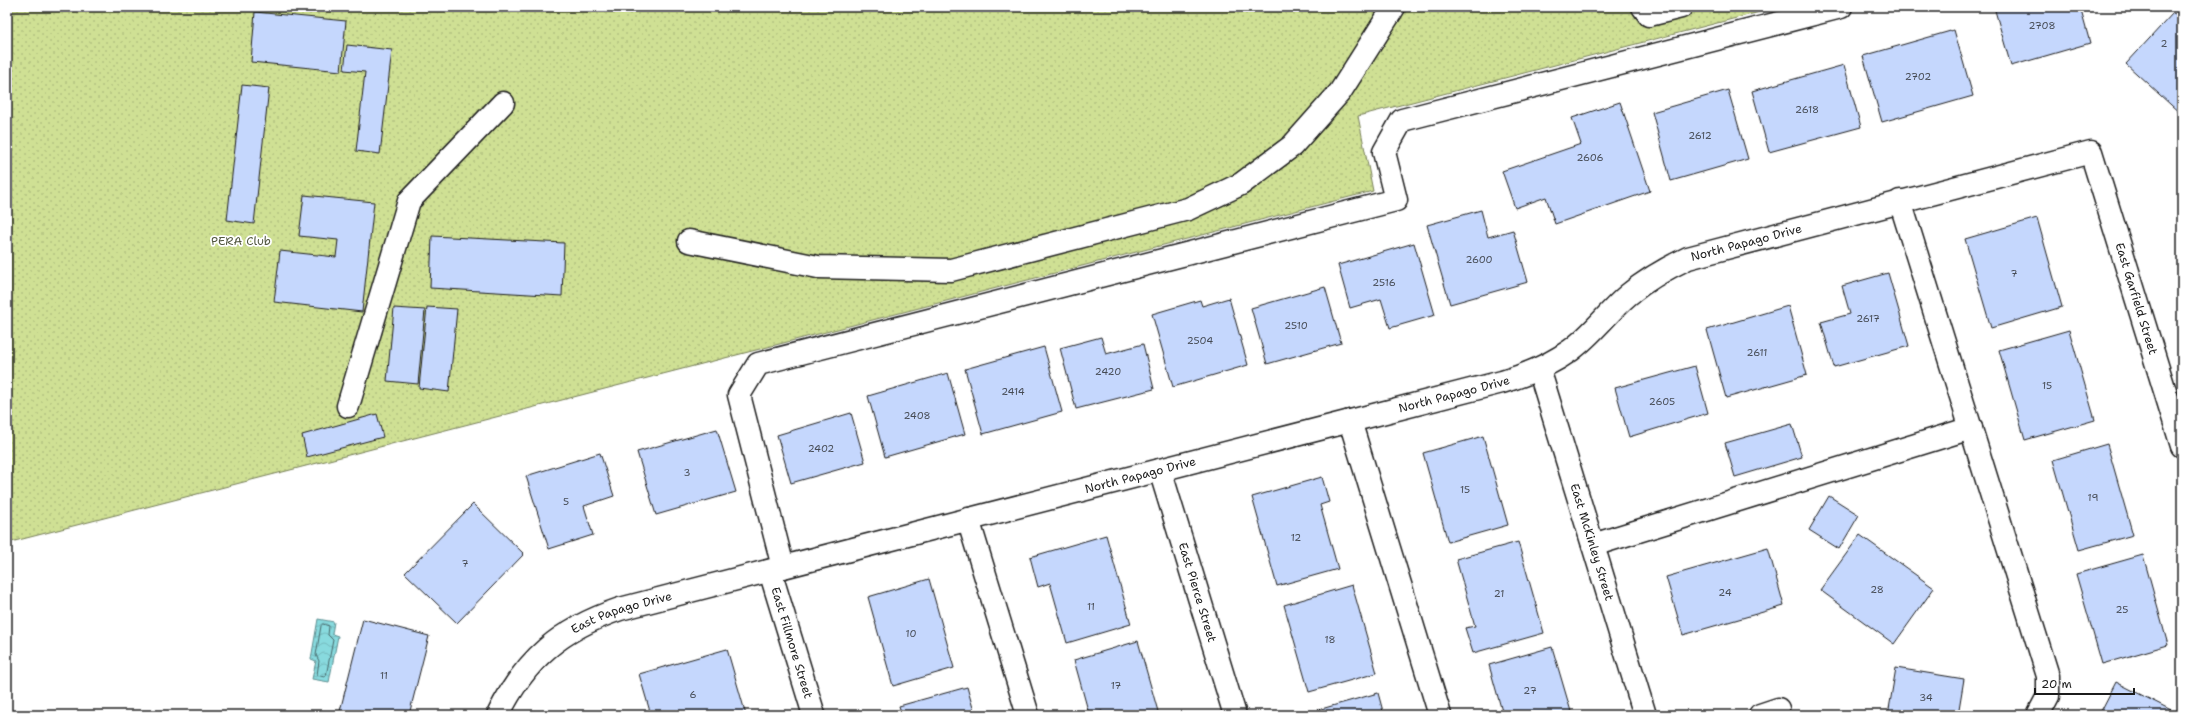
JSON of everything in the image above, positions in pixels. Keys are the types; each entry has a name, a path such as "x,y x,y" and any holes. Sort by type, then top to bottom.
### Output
{"street":[{"path":"689,241 818,266 951,270 1188,209 1241,184 1292,146 1340,92 1394,7"},
{"path":"1643,7 1648,16 1681,7"},
{"name":"East Fillmore Street","path":"814,715 776,569 739,395 758,364 1396,200 1384,152 1402,120 1841,7"},
{"path":"348,406 409,201 503,103"},
{"name":"North Papago Drive","path":"776,569 1502,382 1539,369 1570,351 1592,333 1627,296 1646,280 1674,264 1711,250 2091,152"},
{"name":"East Garfield Street","path":"2091,152 2182,446"},
{"path":"1900,201 2048,676 2048,696 2038,715"},
{"name":"East McKinley Street","path":"1539,369 1645,715"},
{"path":"1350,421 1440,715"},
{"path":"1593,545 1971,428"},
{"name":"East Pierce Street","path":"1160,470 1235,715"},
{"path":"968,520 1028,715"},
{"name":"East Papago Drive","path":"498,715 508,694 524,671 544,650 567,632 586,622 620,609 776,569"}],"green space":[{"name":"PERA Club","path":"7,7 1779,7 1358,116 1373,191 7,543"}],"water":[{"path":"318,619 334,622 332,634 338,636 329,682 312,679 316,661 311,659"}],"building":[{"path":"1994,7 2080,7 2090,43 2011,66"},
{"path":"255,12 346,21 341,71 251,62"},
{"path":"2173,13 2182,21 2182,115 2126,64"},
{"path":"1954,30 1973,96 1882,122 1863,56"},
{"path":"347,45 392,50 380,154 356,151 365,72 344,70"},
{"path":"1844,65 1861,127 1769,152 1752,91"},
{"path":"242,85 269,88 254,224 227,220"},
{"path":"1728,90 1748,159 1671,181 1652,112"},
{"path":"1620,102 1650,191 1555,224 1546,197 1515,208 1502,171 1581,144 1572,118"},
{"path":"304,195 374,202 362,312 274,302 280,251 336,257 338,240 299,236"},
{"path":"1481,210 1488,237 1513,230 1528,282 1450,304 1427,225"},
{"path":"2037,218 2062,307 1991,328 1965,239"},
{"path":"432,236 564,243 562,296 430,288"},
{"path":"1414,243 1435,315 1390,328 1381,299 1350,308 1338,265"},
{"path":"1888,273 1909,346 1834,367 1821,322 1850,314 1842,286"},
{"path":"1325,287 1341,343 1267,364 1251,308"},
{"path":"1229,298 1248,365 1173,387 1152,314 1200,300 1202,306"},
{"path":"1788,306 1807,375 1726,398 1707,330"},
{"path":"427,307 457,309 449,392 419,388"},
{"path":"394,308 425,310 418,384 387,381"},
{"path":"2069,330 2095,420 2025,440 1999,350"},
{"path":"1101,337 1106,354 1143,344 1154,389 1076,409 1060,348"},
{"path":"1044,347 1062,412 983,434 965,369"},
{"path":"1695,366 1708,413 1629,437 1615,388"},
{"path":"948,373 965,434 885,457 868,396"},
{"path":"851,413 865,462 791,483 777,435"},
{"path":"377,414 383,437 307,457 302,435"},
{"path":"1792,424 1802,457 1735,477 1725,443"},
{"path":"717,429 736,492 656,515 637,452"},
{"path":"1483,436 1508,525 1448,542 1423,453"},
{"path":"2107,444 2133,535 2079,550 2053,460"},
{"path":"600,453 614,496 584,506 593,535 549,549 526,476"},
{"path":"1322,477 1329,502 1320,505 1338,569 1277,586 1252,497"},
{"path":"1829,496 1859,515 1839,549 1809,530"},
{"path":"473,504 524,554 457,623 405,573"},
{"path":"1106,535 1131,624 1067,643 1050,583 1038,587 1030,557"},
{"path":"1860,535 1934,588 1894,644 1820,590"},
{"path":"1518,542 1544,633 1473,653 1465,628 1475,626 1456,559"},
{"path":"1768,548 1784,606 1683,635 1666,577"},
{"path":"2143,555 2168,645 2102,664 2076,574"},
{"path":"929,579 954,668 893,686 868,597"},
{"path":"1352,585 1377,673 1309,692 1284,605"},
{"path":"363,619 429,636 409,715 339,715"},
{"path":"1138,641 1159,715 1104,715 1102,711 1089,714 1074,660"},
{"path":"1552,647 1572,715 1503,715 1489,665"},
{"path":"727,649 746,715 651,715 639,674"},
{"path":"1896,668 1964,679 1958,715 1888,715"},
{"path":"2116,682 2171,710 2169,715 2099,715"},
{"path":"967,687 975,715 902,715 899,706"},
{"path":"1378,693 1384,715 1315,715 1314,711"}]}
